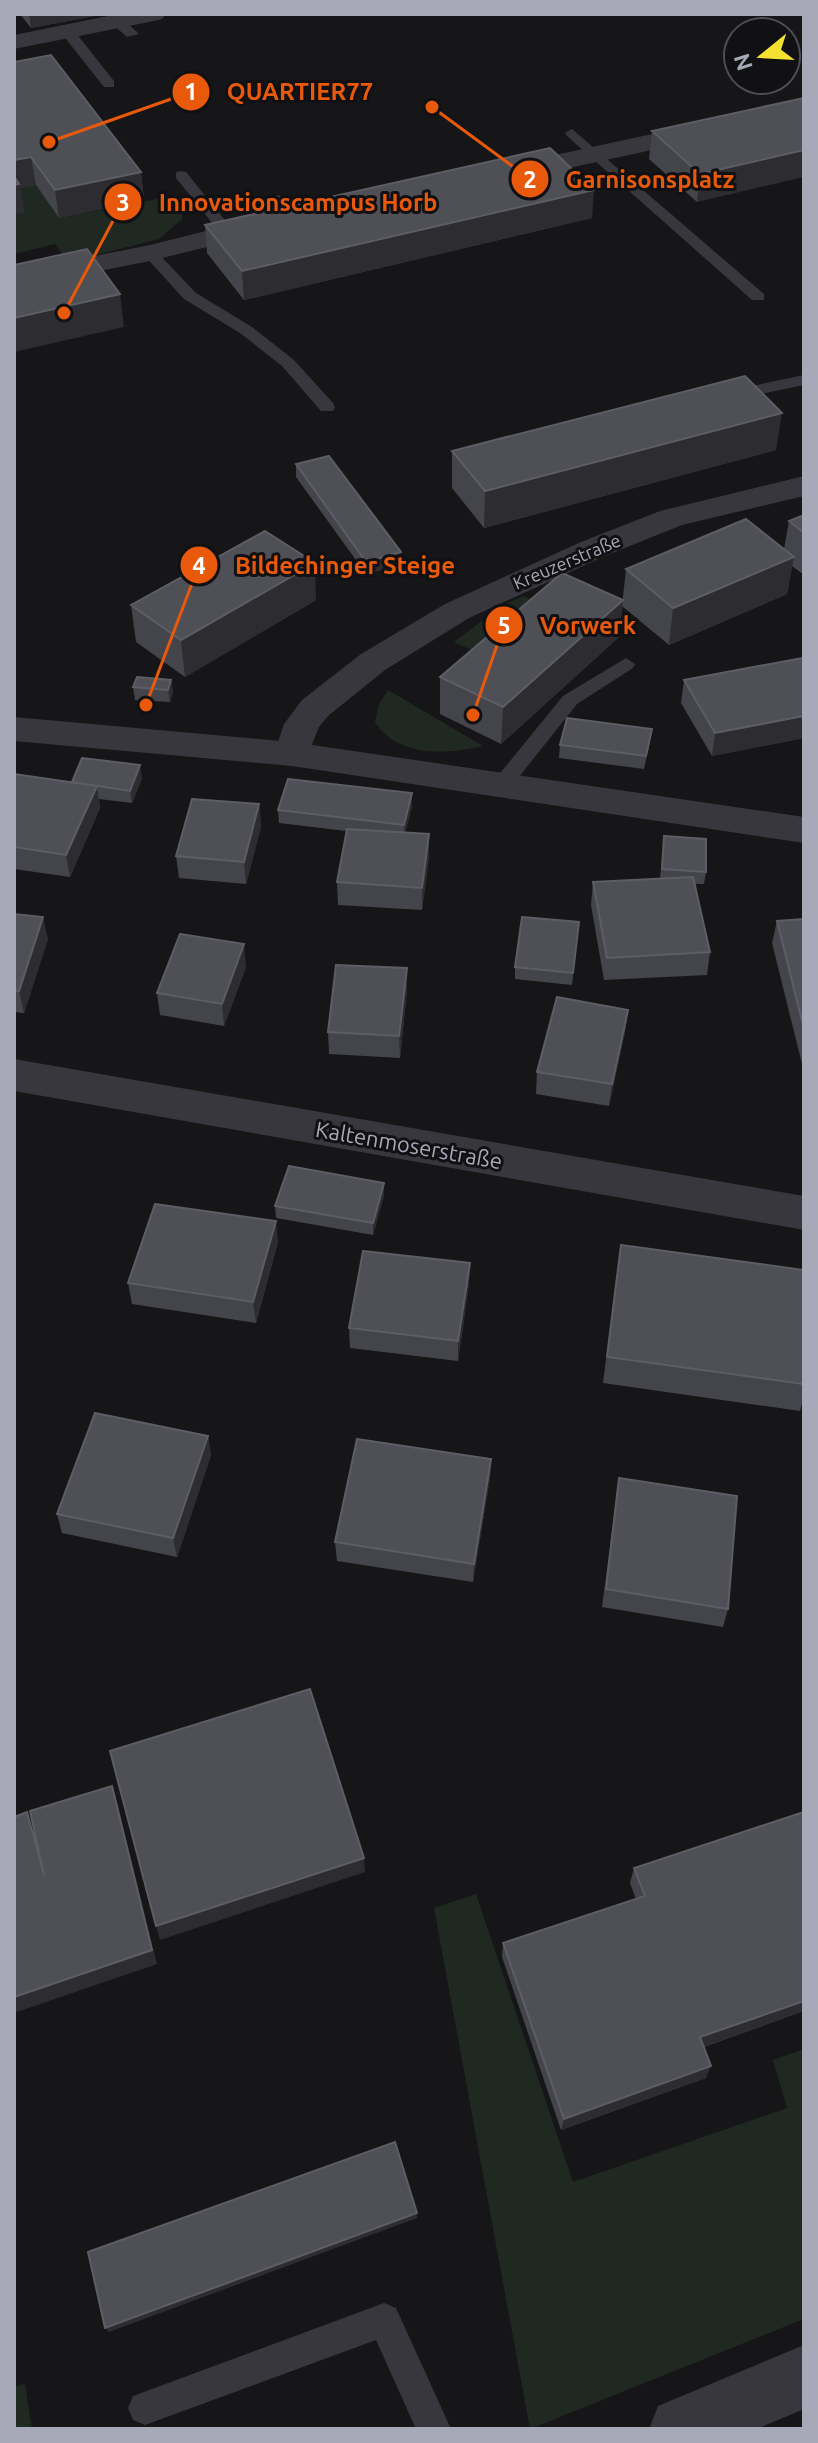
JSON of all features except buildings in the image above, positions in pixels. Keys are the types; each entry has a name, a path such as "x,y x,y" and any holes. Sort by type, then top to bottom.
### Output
{"street":[{"path":"14,42 67,31 125,28 154,14"},
{"path":"473,181 804,109"},
{"path":"14,280 150,253 227,232 276,211 304,216"},
{"name":"Kreuzerstraße","path":"292,754 302,724 315,708 373,662 457,611 593,549 671,518 804,486"},
{"path":"14,729 292,754 804,830"},
{"name":"Kaltenmoserstraße","path":"14,1075 804,1213"},
{"path":"681,2429 804,2377"}],"lane":[{"path":"67,31 109,84"},
{"path":"572,133 758,297"},
{"path":"181,175 227,232"},
{"path":"150,253 190,296 246,330 288,363 327,407"},
{"path":"714,399 804,380"},
{"path":"500,787 570,700 626,664"},
{"path":"145,2408 384,2320 434,2429"}],"shaded area":[{"path":"36,185 59,218 173,196 183,206 182,219 159,239 68,262 55,244 14,254 14,214 23,212 14,189"},
{"path":"524,596 542,603 482,655 454,642 501,606"},
{"path":"388,690 483,746 438,752 396,742 375,722 379,704"},
{"path":"476,1894 573,2182 787,2108 773,2060 804,2049 804,2319 530,2429 434,1908"},
{"path":"25,2384 32,2429 14,2429 14,2387"}],"place":[{"name":"Garnisonsplatz","path":"432,107"},
{"name":"QUARTIER77","path":"49,142"},
{"name":"Innovationscampus Horb","path":"64,313"},
{"name":"Bildechinger Steige","path":"146,705"},
{"name":"Vorwerk","path":"473,715"}]}
